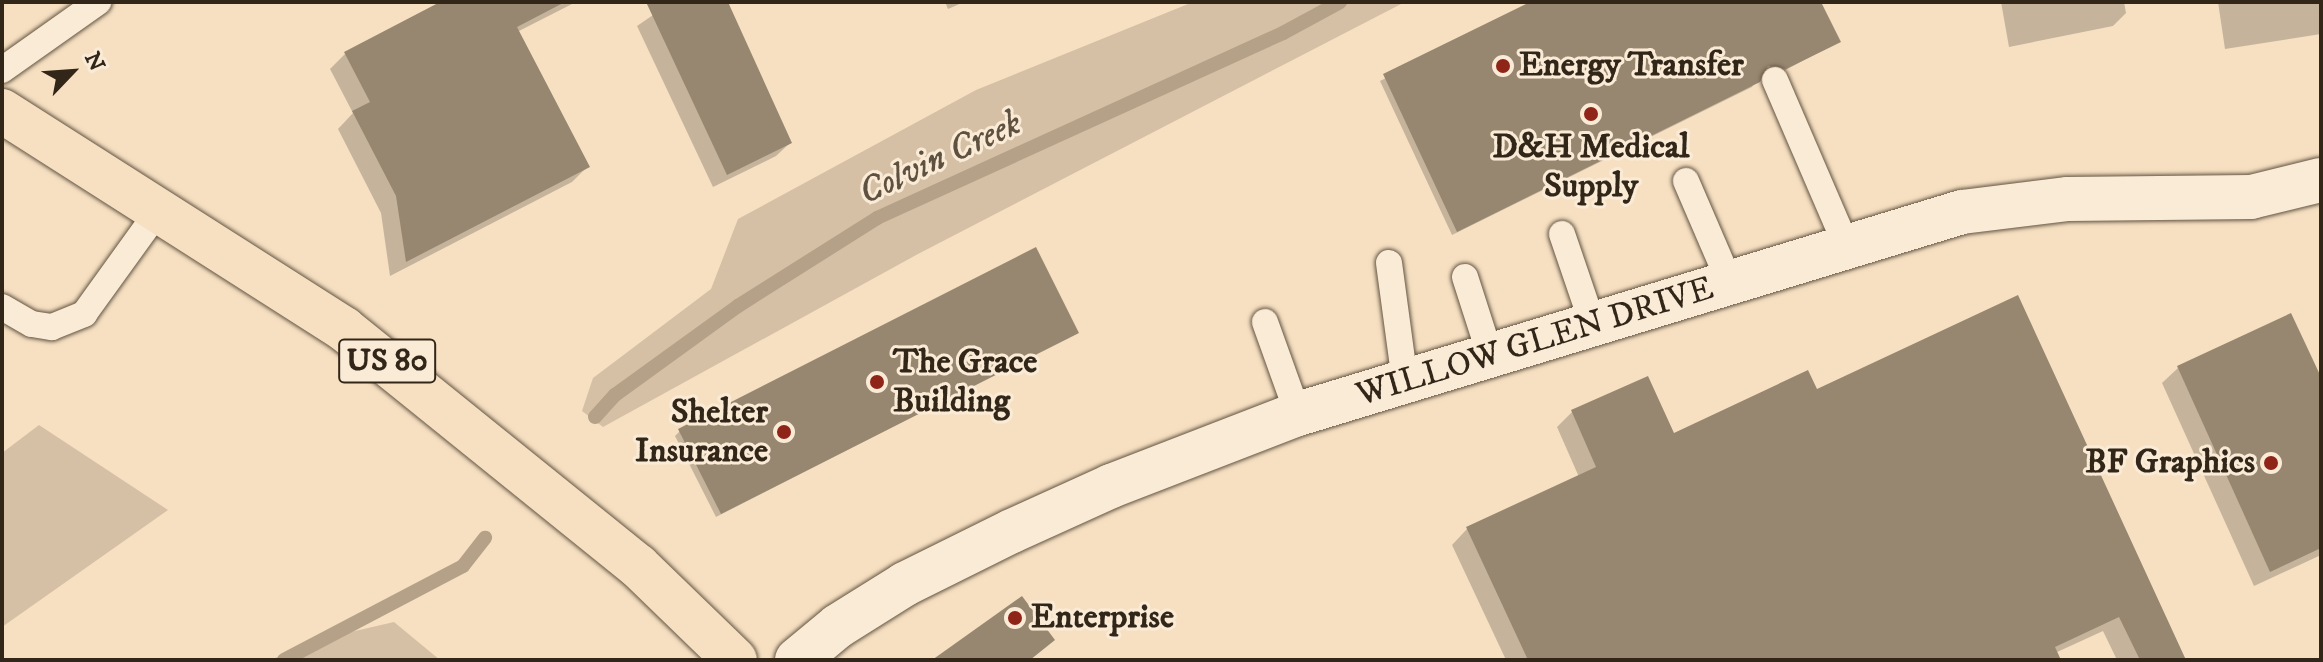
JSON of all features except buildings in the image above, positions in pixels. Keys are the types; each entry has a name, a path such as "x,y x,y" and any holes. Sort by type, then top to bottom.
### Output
{"main road":[{"name":"US 80","path":"2,111 344,329 490,442 638,566 735,660"}],"street":[{"name":"WILLOW GLEN DRIVE","path":"797,660 838,626 905,584 1012,531 1111,486 1298,414 1962,212 2014,203 2251,197 2321,180"}],"lane":[{"path":"2,70 98,2"},
{"path":"1775,80 1847,247"},
{"path":"1686,181 1730,283"},
{"path":"2,307 32,324 52,327 84,314 159,210"},
{"path":"1562,234 1593,325"},
{"path":"1389,263 1405,381"},
{"path":"1465,277 1490,355"},
{"path":"1265,322 1298,414"}],"shaded area":[{"path":"1193,2 1405,2 918,254 603,427 582,411 593,378 711,289 738,219 976,90"},
{"path":"39,425 168,510 2,627 2,453"},
{"path":"394,622 440,660 272,660 303,643"}],"waterway":[{"name":"Colvin Creek","path":"595,417 615,395 738,306 877,218 1283,33 1340,2"},
{"name":"Colvin Creek","path":"284,660 463,566 485,538"}],"place":[{"name":"Energy Transfer","path":"1503,66"},
{"name":"D&H Medical Supply","path":"1591,114"},
{"name":"The Grace Building","path":"877,382"},
{"name":"Shelter Insurance","path":"784,432"},
{"name":"BF Graphics","path":"2271,463"},
{"name":"Enterprise","path":"1015,618"}]}
